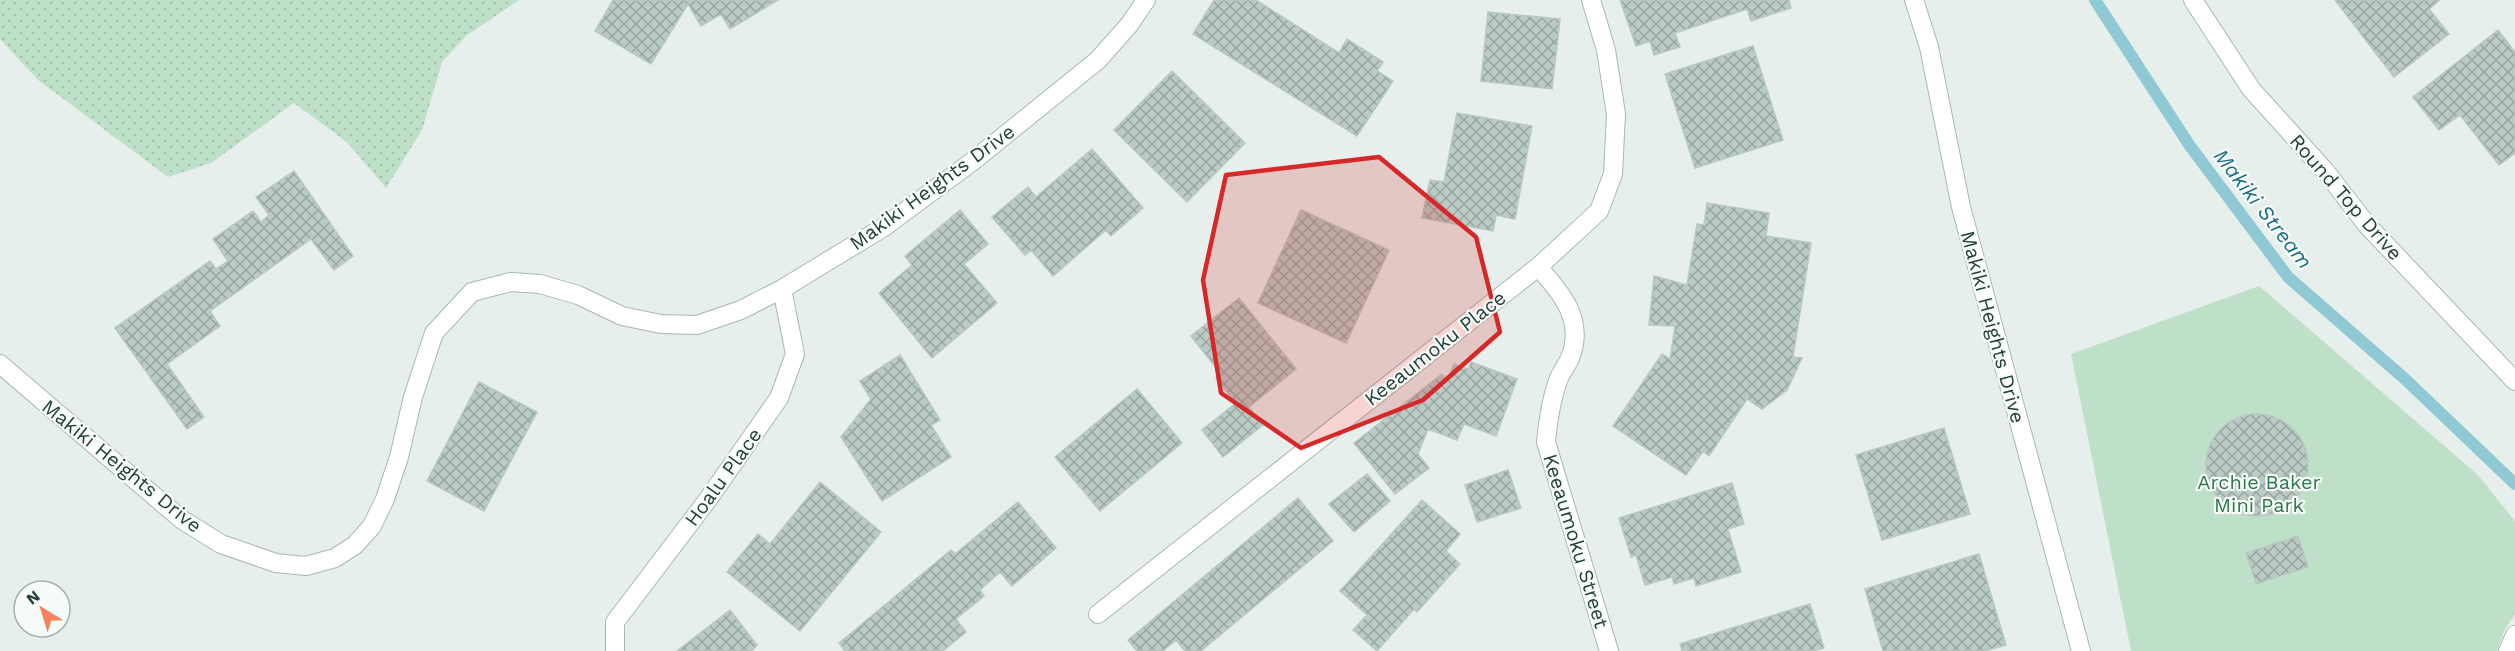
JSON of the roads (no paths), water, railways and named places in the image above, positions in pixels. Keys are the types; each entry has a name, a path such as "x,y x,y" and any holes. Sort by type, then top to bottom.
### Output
{"street":[{"name":"Makiki Heights Drive","path":"0,364 181,519 221,544 276,563 306,566 335,558 355,545 372,526 385,499 399,457 413,398 434,333 472,292 511,282 540,284 578,295 622,315 661,324 697,325 741,310 782,289 884,228 973,161 1098,60 1129,25 1146,0"},
{"name":"Keeaumoku Place","path":"1098,614 1538,267 1599,211 1613,174 1616,114 1606,50 1592,0"},
{"name":"Makiki Heights Drive","path":"1914,0 1929,47 1961,207 2081,651"},
{"name":"Round Top Drive","path":"2193,0 2251,89 2326,172 2367,225 2515,381"},
{"name":"Keeaumoku Street","path":"1538,267 1563,294 1575,326 1571,356 1559,377 1550,409 1546,442 1608,651"},
{"name":"Hoalu Place","path":"615,651 615,622 709,498 779,398 795,354 782,289"},
{"path":"2508,651 2515,635"}],"waterway":[{"name":"Makiki Stream","path":"2095,0 2190,146 2288,277 2405,379 2515,484"}],"park label":[{"name":"Archie Baker Mini Park","path":"2259,494"}]}
